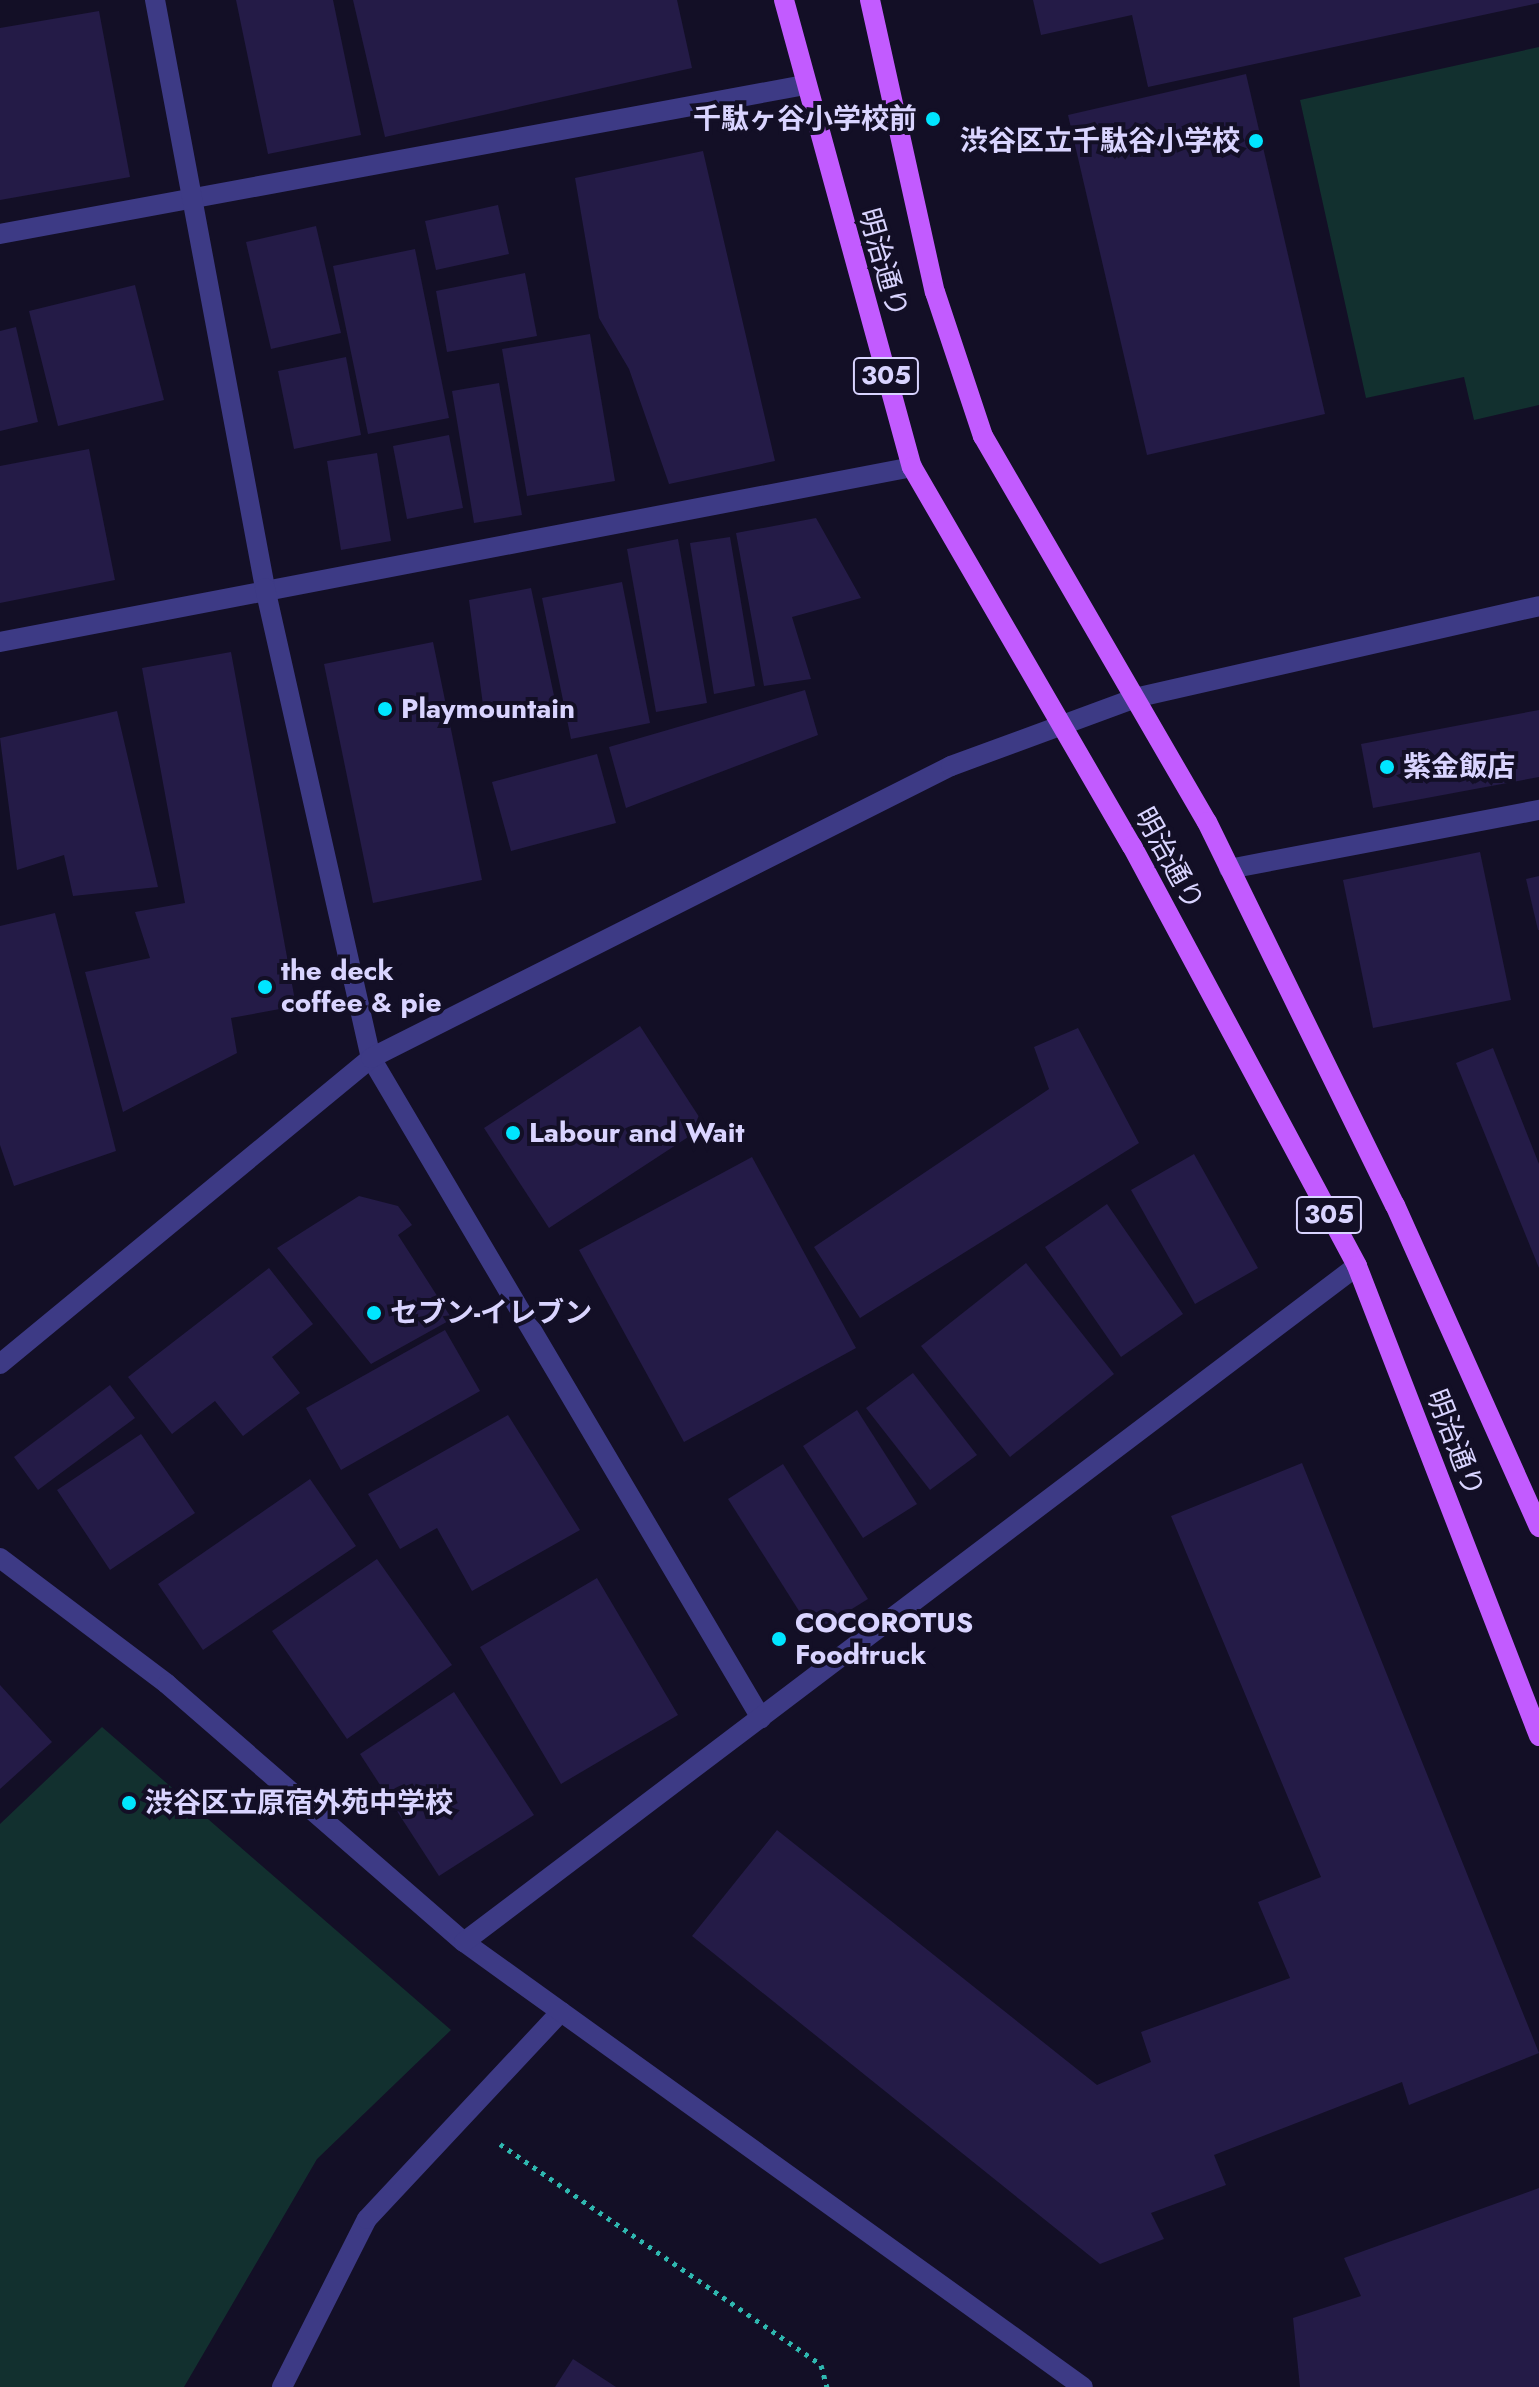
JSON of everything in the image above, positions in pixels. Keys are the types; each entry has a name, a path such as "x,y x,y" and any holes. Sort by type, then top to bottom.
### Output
{"main road":[{"name":"明治通り","path":"784,0 912,467 1057,723 1132,846 1357,1266 1539,1736"},
{"name":"明治通り","path":"870,0 935,292 983,436 1139,697 1229,869 1395,1205 1539,1527"}],"street":[{"path":"155,0 195,195 265,588 371,1058 761,1718"},
{"path":"0,234 195,195 805,85"},
{"path":"0,642 265,588 912,467"},
{"path":"0,1364 371,1058 951,766 1057,723 1139,697 1539,606"},
{"path":"1229,869 1539,810"},
{"path":"464,1942 1357,1266"},
{"path":"0,1558 167,1684 464,1942 1083,2387"},
{"path":"282,2387 367,2219 561,2012"}],"path":[{"path":"522,2161 821,2365 827,2387"}],"green space":[{"path":"1539,47 1539,405 1474,420 1464,377 1366,398 1300,100"},
{"name":"渋谷区立原宿外苑中学校","path":"102,1727 451,2030 317,2159 184,2387 0,2387 0,1824"}],"building":[{"path":"236,0 333,0 361,135 268,154"},
{"path":"353,0 677,0 692,68 385,137"},
{"path":"1033,0 1539,0 1539,3 1148,87 1132,15 1041,35"},
{"path":"99,11 130,177 0,200 0,28"},
{"path":"1246,74 1325,414 1147,455 1068,115"},
{"path":"703,151 775,461 669,484 629,369 599,318 575,178"},
{"path":"498,205 509,254 436,270 425,221"},
{"path":"316,226 341,333 271,349 246,242"},
{"path":"415,249 449,418 368,434 333,266"},
{"path":"525,273 537,336 447,352 436,291"},
{"path":"135,285 164,400 58,426 29,311"},
{"path":"16,327 38,422 0,431 0,331"},
{"path":"590,334 615,481 527,496 502,349"},
{"path":"346,357 361,435 294,449 278,371"},
{"path":"499,383 522,515 474,523 452,391"},
{"path":"449,435 463,508 407,519 393,446"},
{"path":"89,449 115,580 0,603 0,466"},
{"path":"377,453 391,541 341,550 327,461"},
{"path":"816,518 861,598 792,617 811,679 764,686 736,533"},
{"path":"730,537 755,686 714,694 690,543"},
{"path":"678,539 707,703 656,712 627,549"},
{"path":"622,582 650,723 571,739 542,598"},
{"path":"531,588 556,705 485,720 469,600"},
{"path":"433,642 482,880 373,903 324,664"},
{"path":"231,652 296,1006 231,1018 237,1053 123,1112 85,972 150,958 135,912 185,903 142,668"},
{"path":"805,690 818,735 626,808 609,747"},
{"path":"1539,710 1539,777 1373,808 1361,744"},
{"path":"117,711 158,887 73,896 64,855 17,870 0,738"},
{"path":"597,754 616,823 511,851 492,782"},
{"path":"1480,852 1511,1000 1373,1028 1343,880"},
{"path":"1539,876 1539,930 1538,930 1526,879"},
{"path":"55,913 116,1151 14,1186 0,1145 0,926"},
{"path":"640,1026 705,1126 549,1228 484,1128"},
{"path":"1078,1028 1139,1143 860,1318 814,1247 1049,1089 1034,1047"},
{"path":"1493,1048 1539,1164 1539,1268 1456,1063"},
{"path":"1194,1154 1258,1268 1195,1304 1131,1190"},
{"path":"752,1157 856,1348 684,1442 579,1250"},
{"path":"359,1196 398,1206 412,1225 398,1235 452,1319 371,1364 277,1248"},
{"path":"1107,1204 1183,1314 1121,1357 1045,1247"},
{"path":"1026,1263 1114,1374 1010,1457 921,1346"},
{"path":"269,1268 313,1324 272,1357 300,1393 243,1436 215,1401 172,1434 128,1377"},
{"path":"445,1330 480,1391 341,1470 306,1408"},
{"path":"913,1373 977,1455 930,1490 866,1408"},
{"path":"110,1385 135,1418 38,1490 14,1457"},
{"path":"857,1410 917,1504 863,1538 803,1446"},
{"path":"508,1415 580,1530 472,1591 437,1528 400,1549 368,1494"},
{"path":"141,1434 195,1513 110,1570 57,1490"},
{"path":"1302,1463 1539,2053 1409,2105 1402,2082 1214,2155 1226,2185 1151,2213 1164,2239 1100,2264 692,1936 777,1830 1097,2085 1151,2062 1141,2032 1290,1978 1258,1902 1321,1877 1171,1516"},
{"path":"783,1464 868,1599 813,1633 728,1499"},
{"path":"310,1479 356,1546 203,1650 158,1584"},
{"path":"377,1559 452,1665 347,1739 272,1631"},
{"path":"597,1578 678,1715 561,1784 480,1647"},
{"path":"0,1685 52,1742 0,1789"},
{"path":"454,1692 534,1815 439,1876 360,1754"},
{"path":"1539,2188 1539,2387 1300,2387 1293,2318 1361,2296 1344,2258"},
{"path":"573,2359 616,2387 555,2387"}],"place":[{"name":"千駄ヶ谷小学校前","path":"933,119"},
{"name":"渋谷区立千駄谷小学校","path":"1256,141"},
{"name":"Playmountain","path":"385,709"},
{"name":"紫金飯店","path":"1387,767"},
{"name":"the deck coffee & pie","path":"265,987"},
{"name":"Labour and Wait","path":"513,1133"},
{"name":"セブン-イレブン","path":"374,1313"},
{"name":"COCOROTUS Foodtruck","path":"779,1639"},
{"name":"渋谷区立原宿外苑中学校","path":"129,1803"}]}
